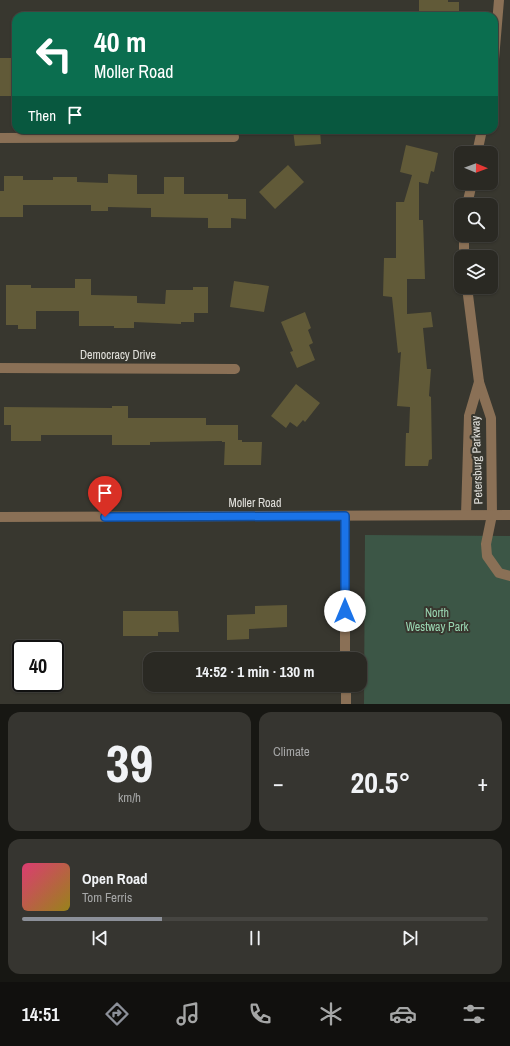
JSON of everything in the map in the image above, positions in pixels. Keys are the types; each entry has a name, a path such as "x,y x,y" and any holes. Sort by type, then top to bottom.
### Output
{"street":[{"path":"498,12 499,0"},
{"path":"479,146 481,134"},
{"path":"0,138 234,137"},
{"name":"Petersburg Parkway","path":"468,294 479,382 491,418 492,515 486,544 487,556 499,573 510,576"},
{"name":"Democracy Drive","path":"0,368 235,369"},
{"name":"Petersburg Parkway","path":"466,515 469,416 479,382"},
{"name":"Moller Road","path":"0,517 510,515"},
{"path":"345,516 345,652"},
{"path":"346,692 346,704"}],"green space":[{"name":"North Westway Park","path":"365,535 510,536 510,704 364,704 364,692 367,692 367,652 364,652"}],"building":[{"path":"419,0 448,0 448,2 459,2 459,12 419,12"},
{"path":"0,58 12,58 12,96 0,96"},
{"path":"294,134 320,134 321,144 295,146"},
{"path":"406,145 438,153 434,172 431,171 428,184 419,182 419,220 423,220 425,279 407,279 407,314 431,312 433,327 423,328 427,369 431,369 429,396 431,397 432,459 429,460 428,466 405,466 406,433 409,433 410,407 397,406 401,352 398,353 392,297 383,296 384,258 396,258 396,202 404,202 412,175 400,172"},
{"path":"288,165 304,182 275,209 259,192"},
{"path":"108,174 137,175 137,194 164,194 164,177 184,177 184,194 228,194 228,199 246,199 246,219 231,218 231,228 208,228 208,218 151,217 151,208 108,207 108,211 91,211 91,205 23,205 23,217 0,217 0,191 4,191 4,176 23,176 23,180 53,180 53,177 77,177 77,182 108,183"},
{"path":"75,279 91,279 91,295 137,296 137,303 165,304 166,290 193,290 193,287 208,287 208,313 194,313 194,322 181,322 181,324 134,322 134,328 114,328 114,326 79,326 79,311 36,311 36,329 18,329 18,325 6,325 6,285 31,285 31,288 75,288"},
{"path":"234,281 269,286 264,312 230,307"},
{"path":"305,312 311,328 308,330 313,343 309,345 315,360 297,368 290,352 293,351 281,322"},
{"path":"296,384 320,403 305,422 303,420 297,427 290,422 286,428 271,416"},
{"path":"112,406 128,406 128,418 206,418 206,425 238,425 238,440 242,440 242,442 262,442 261,465 224,465 225,442 222,441 150,442 150,445 112,445 112,435 41,435 41,441 11,441 11,425 4,425 4,407 112,408"},
{"path":"287,605 287,627 249,629 249,639 227,640 227,615 255,614 255,606"},
{"path":"123,611 178,611 179,632 158,632 158,636 123,636"}],"route":[{"path":"105,517 345,516 345,611"}]}
